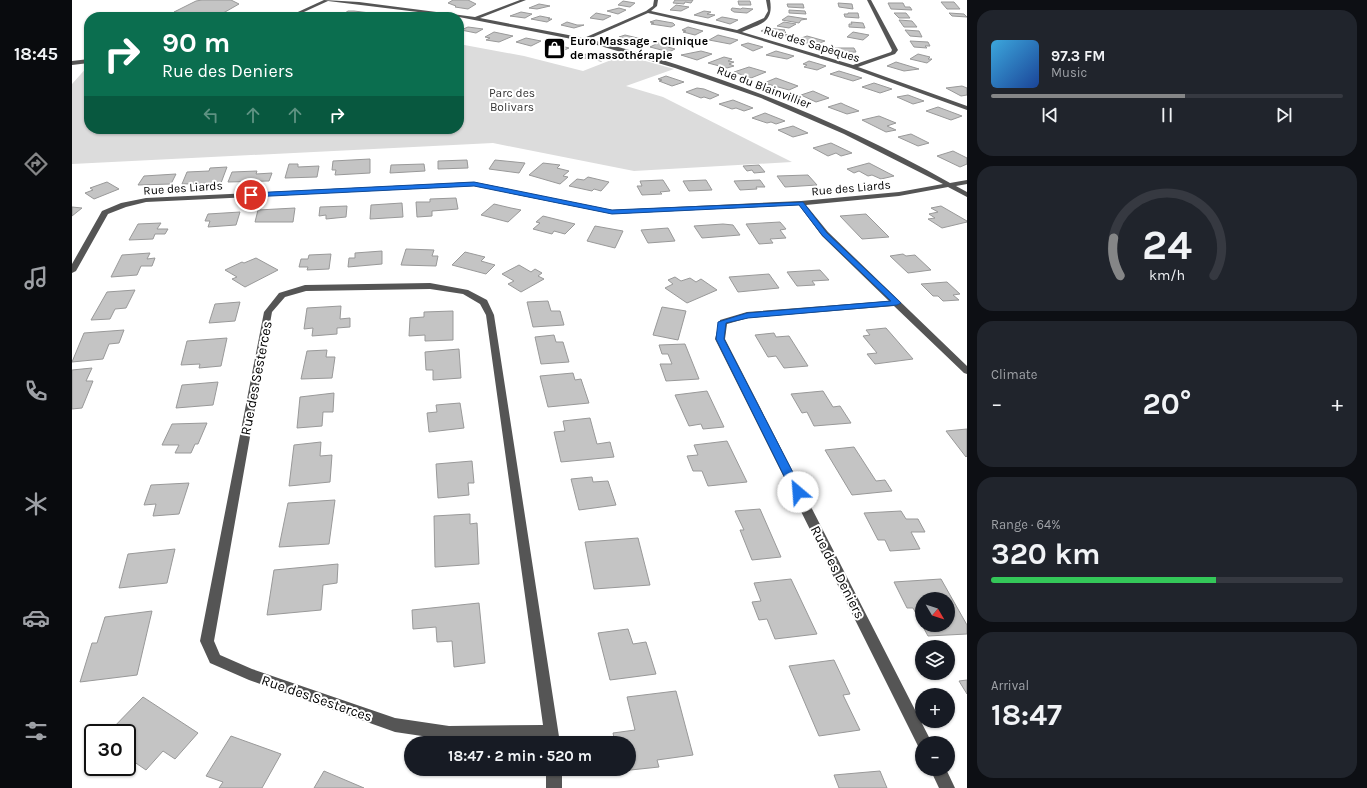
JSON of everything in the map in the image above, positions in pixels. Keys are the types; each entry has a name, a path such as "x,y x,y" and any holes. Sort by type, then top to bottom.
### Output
{"street":[{"path":"300,12 327,0"},
{"name":"Rue du Blainvillier","path":"327,0 428,12"},
{"path":"476,18 524,0"},
{"path":"583,40 648,12 654,6 656,0"},
{"path":"738,32 766,19 770,11 768,0"},
{"path":"853,67 893,54 894,50 869,0"},
{"path":"330,6 340,1"},
{"name":"Rue des Sapèques","path":"648,12 738,32 853,67 967,108"},
{"name":"Rue du Blainvillier","path":"464,16 583,40 681,67 782,104 844,131 967,195"},
{"path":"72,57 84,56"},
{"path":"72,63 84,62"},
{"name":"Rue des Liards","path":"72,271 105,213 124,205 146,200 474,184 612,212 801,203 899,194 967,182"},
{"path":"801,203 825,234 967,371"},
{"name":"Rue des Sesterces","path":"430,286 465,292 484,302 490,315 551,738 449,733 395,725 249,674 215,659 207,641 208,633 268,312 282,295 305,288 430,286"},
{"name":"Rue des Deniers","path":"897,303 747,315 722,322 720,339 920,736"},
{"path":"554,776 554,788"},
{"path":"941,776 947,788"}],"green space":[{"name":"Parc des Bolivars","path":"464,45 524,56 583,71 624,55 674,69 626,86 663,97 792,162 634,171 493,143 72,164 72,84 84,71 84,134 464,134"}],"building":[{"path":"231,0 239,4 225,12 174,12 196,1"},
{"path":"453,0 468,0 476,4 468,9 455,7 456,6 448,3"},
{"path":"675,0 693,0 691,3 685,2 684,4 673,3"},
{"path":"623,1 635,3 630,7 618,5"},
{"path":"738,1 750,1 751,5 739,5"},
{"path":"941,2 954,2 960,9 947,9"},
{"path":"838,3 852,4 853,9 839,7"},
{"path":"888,3 903,3 905,7 910,7 912,10 891,9"},
{"path":"539,4 550,6 537,9 529,8"},
{"path":"787,4 803,4 804,8 788,7"},
{"path":"676,5 689,7 681,11 670,10"},
{"path":"619,8 626,10 618,14 607,11"},
{"path":"732,8 753,9 747,13 734,12 731,10"},
{"path":"789,10 805,11 806,14 789,13"},
{"path":"354,11 362,12 346,12"},
{"path":"704,11 711,12 707,14 715,15 708,18 694,15"},
{"path":"521,12 532,14 525,18 510,16"},
{"path":"596,13 611,16 603,20 590,18"},
{"path":"858,13 859,18 845,17 844,14"},
{"path":"894,13 906,13 910,18 899,18"},
{"path":"949,13 964,14 967,17 952,16"},
{"path":"540,16 552,19 547,22 531,19"},
{"path":"788,16 807,19 801,20 799,23 782,20"},
{"path":"722,17 738,20 730,24 716,20"},
{"path":"656,20 673,23 675,25 671,27 651,24 654,23 650,22"},
{"path":"899,20 912,21 917,27 904,27"},
{"path":"567,22 577,25 584,25 574,28 561,25"},
{"path":"784,22 796,24 789,28 777,26"},
{"path":"851,22 863,23 865,28 849,27 849,24 852,24"},
{"path":"468,27 483,29 476,33 464,31 464,29"},
{"path":"688,27 703,31 695,35 683,32 686,31 682,30"},
{"path":"768,28 785,30 783,32 786,32 784,34 788,35 786,36 775,32 772,34 761,31"},
{"path":"905,30 919,31 922,37 910,36"},
{"path":"494,32 513,36 499,42 486,40 490,38 485,37"},
{"path":"853,32 869,35 863,40 847,37"},
{"path":"625,35 646,40 638,44 619,37"},
{"path":"718,35 738,40 730,44 709,40"},
{"path":"807,36 825,41 814,45 796,40"},
{"path":"526,38 541,41 531,46 516,42"},
{"path":"910,41 928,42 930,46 925,46 927,48 914,47"},
{"path":"660,42 672,45 668,47 675,49 669,52 650,47"},
{"path":"748,43 763,47 753,51 741,45"},
{"path":"554,44 569,48 560,52 549,49 554,47 550,46"},
{"path":"834,48 854,48 856,52 837,53"},
{"path":"701,51 712,54 697,60 681,55"},
{"path":"776,51 794,56 787,59 766,55"},
{"path":"589,53 609,58 601,61 578,57"},
{"path":"918,54 930,57 928,59 932,59 927,63 910,59"},
{"path":"724,57 732,59 728,61 734,62 729,64 734,66 727,68 708,63"},
{"path":"809,61 826,66 817,70 804,67 807,65 803,64"},
{"path":"896,62 919,69 904,71 887,66"},
{"path":"749,67 766,72 751,78 734,72"},
{"path":"839,71 862,78 853,81 830,74"},
{"path":"666,76 684,82 672,86 659,81 662,80 658,79"},
{"path":"776,78 798,86 789,90 764,83"},
{"path":"874,83 892,89 880,93 862,87"},
{"path":"962,86 967,88 967,95 961,96 946,88"},
{"path":"697,88 719,95 710,99 704,97 701,98 686,92"},
{"path":"813,91 829,98 816,102 801,95"},
{"path":"908,95 924,101 913,104 897,97"},
{"path":"733,100 753,108 744,111 736,108 732,109 719,104"},
{"path":"841,103 859,111 847,114 828,107"},
{"path":"938,107 962,116 951,120 926,111"},
{"path":"765,113 785,121 776,124 771,122 767,123 752,118"},
{"path":"879,116 896,123 887,126 896,130 886,132 862,120"},
{"path":"793,126 808,133 793,137 778,130"},
{"path":"911,134 929,143 918,146 898,137"},
{"path":"831,143 852,153 841,156 836,153 828,156 813,148"},
{"path":"953,151 967,158 967,164 960,167 937,156"},
{"path":"370,159 370,173 335,175 336,170 332,170 333,161"},
{"path":"467,160 468,168 438,169 438,161"},
{"path":"495,160 525,163 519,173 489,169"},
{"path":"543,163 560,165 557,168 569,171 563,176 568,177 560,184 529,175"},
{"path":"869,163 894,176 881,179 872,175 868,176 859,171 854,173 847,169"},
{"path":"289,164 298,164 298,167 319,166 317,177 285,178"},
{"path":"424,164 425,171 390,173 391,165"},
{"path":"759,165 765,172 754,173 752,170 747,171 743,166"},
{"path":"227,167 221,183 182,184 187,172 209,171 210,168"},
{"path":"257,171 256,174 272,173 269,181 228,182 232,172"},
{"path":"176,174 171,184 138,185 144,176"},
{"path":"808,175 817,185 785,187 777,176"},
{"path":"588,177 609,182 601,191 594,189 592,191 569,186 577,179 584,180"},
{"path":"663,180 670,191 660,192 662,194 642,195 637,186 642,186 640,181"},
{"path":"706,180 712,190 689,191 683,181"},
{"path":"760,180 765,187 740,190 734,181"},
{"path":"107,182 119,189 94,199 85,193 93,190 90,188"},
{"path":"456,198 458,209 432,211 432,216 417,217 416,202 430,202 430,199"},
{"path":"402,203 403,217 370,219 371,205"},
{"path":"494,204 521,210 508,222 481,215"},
{"path":"347,206 346,217 326,219 326,215 319,216 320,207"},
{"path":"941,206 967,222 942,228 928,219 935,218 929,214 938,212 931,208"},
{"path":"72,207 82,208 72,216"},
{"path":"295,208 293,222 255,222 258,210"},
{"path":"240,212 236,225 208,227 210,221 205,221 208,214"},
{"path":"866,214 889,237 862,239 840,216"},
{"path":"543,216 575,224 565,234 554,231 552,234 533,229 540,223 536,222"},
{"path":"780,222 786,229 780,230 786,238 770,239 773,243 759,244 746,224"},
{"path":"161,223 157,229 168,229 165,234 155,234 153,239 129,240 138,224"},
{"path":"723,224 733,225 740,235 702,238 694,226"},
{"path":"595,226 623,231 615,248 587,241"},
{"path":"668,228 675,241 648,243 641,230"},
{"path":"406,249 434,250 432,256 438,256 436,266 401,265"},
{"path":"382,251 382,264 348,267 349,258 355,258 355,253"},
{"path":"465,252 485,257 481,261 495,265 486,274 452,265"},
{"path":"150,253 147,259 155,258 152,266 141,266 137,275 111,277 122,255"},
{"path":"331,254 329,269 307,270 308,267 299,267 301,259 308,259 309,255"},
{"path":"903,254 906,256 915,255 931,270 908,273 890,256"},
{"path":"256,258 278,270 245,287 232,279 237,277 225,270 242,262 244,263"},
{"path":"519,265 531,272 535,269 542,273 538,276 544,279 521,292 508,284 514,281 502,274"},
{"path":"820,270 829,280 812,281 815,285 797,286 787,272"},
{"path":"769,274 779,288 738,292 729,277"},
{"path":"675,277 681,281 690,278 696,282 701,279 717,290 687,303 665,288 673,284 668,280"},
{"path":"947,282 960,294 953,295 959,300 943,301 938,296 933,296 921,284"},
{"path":"135,290 126,308 115,309 110,319 91,320 107,292"},
{"path":"548,301 551,311 560,311 564,325 533,327 527,302"},
{"path":"240,302 235,321 209,323 215,304"},
{"path":"341,306 340,319 350,318 350,327 337,328 337,334 312,336 313,328 304,329 307,308"},
{"path":"662,307 686,311 678,340 653,335"},
{"path":"453,311 453,340 425,341 425,335 409,336 410,318 424,317 424,312"},
{"path":"886,328 913,359 875,364 867,354 877,353 863,336 870,335 866,330"},
{"path":"124,330 119,343 109,344 103,359 72,362 84,333"},
{"path":"774,333 776,337 789,336 808,366 784,368 776,356 768,357 755,335"},
{"path":"554,335 556,342 563,342 569,362 541,364 535,337"},
{"path":"227,338 221,366 199,368 200,364 181,365 187,341"},
{"path":"685,344 699,379 666,381 660,364 672,364 668,354 662,354 659,345"},
{"path":"459,349 461,378 433,380 433,370 426,370 425,352"},
{"path":"327,350 326,357 335,357 332,378 301,379 307,351"},
{"path":"92,368 86,381 93,381 82,408 72,409 72,370"},
{"path":"573,373 575,380 581,379 589,403 548,407 540,376"},
{"path":"218,382 213,405 176,408 182,385"},
{"path":"707,391 724,427 703,429 701,424 689,426 675,395"},
{"path":"823,391 833,407 840,406 851,423 814,426 807,412 802,413 791,394"},
{"path":"334,393 333,412 323,412 322,426 297,428 300,397"},
{"path":"460,403 464,428 429,432 427,413 437,412 436,405"},
{"path":"590,418 597,444 610,442 614,457 561,462 554,432 565,431 563,421"},
{"path":"207,423 198,444 195,444 191,453 175,453 179,445 162,445 172,424"},
{"path":"967,429 967,456 966,457 946,431"},
{"path":"727,441 747,482 708,486 702,471 693,471 687,456 698,455 694,445"},
{"path":"321,442 320,456 332,455 330,482 289,486 294,445"},
{"path":"854,447 876,481 885,480 892,491 852,495 825,450"},
{"path":"472,461 474,483 468,483 469,495 438,498 436,464"},
{"path":"592,477 593,482 608,481 616,505 579,510 571,479"},
{"path":"189,483 179,514 153,516 156,504 144,505 151,485"},
{"path":"335,500 329,544 279,547 288,503"},
{"path":"760,509 781,557 752,560 740,530 744,530 735,511"},
{"path":"901,511 906,519 918,519 925,532 911,532 920,549 890,551 885,540 878,540 864,513"},
{"path":"470,514 470,524 477,523 479,564 435,567 434,516"},
{"path":"638,538 650,585 594,589 585,542"},
{"path":"175,549 167,583 119,588 128,554"},
{"path":"338,564 337,583 323,585 321,610 267,615 274,570"},
{"path":"791,579 817,634 775,639 767,619 759,620 752,602 761,601 754,583"},
{"path":"941,579 948,592 915,592 915,612 913,608 907,608 894,582"},
{"path":"479,603 485,663 454,667 452,641 437,642 436,627 413,629 412,610"},
{"path":"955,604 967,625 967,634 928,636 926,632 955,632"},
{"path":"152,611 137,675 80,682 92,643 97,643 105,617"},
{"path":"628,629 633,644 646,642 656,674 610,680 598,633"},
{"path":"834,660 850,694 843,695 860,730 819,736 789,666"},
{"path":"967,680 967,694 959,681"},
{"path":"676,691 693,755 657,760 659,767 636,769 636,736 614,736 613,733 635,730 627,697"},
{"path":"143,697 198,733 175,759 163,751 146,770 136,763 136,724 117,724"},
{"path":"231,736 281,754 262,788 219,788 223,782 206,776"},
{"path":"324,771 364,788 314,788"},
{"path":"880,771 887,788 839,788 834,775"}],"place":[{"name":"Euro Massage - Clinique de massothérapie","path":"554,48"}],"route":[{"path":"251,195 474,184 612,212 801,203 825,234 897,303 747,315 722,322 720,339 798,492"}]}
